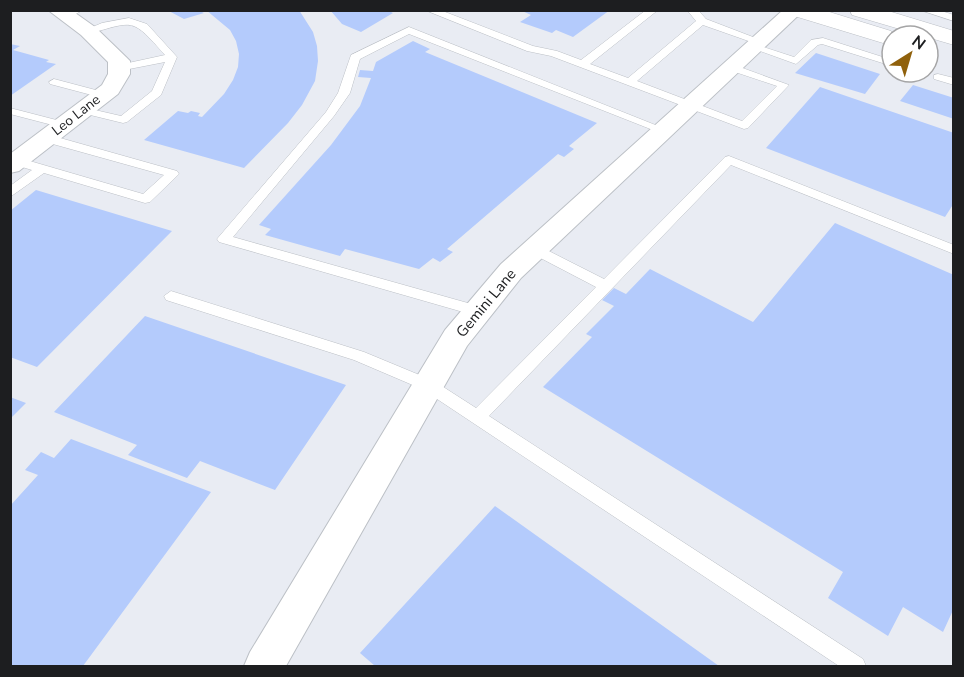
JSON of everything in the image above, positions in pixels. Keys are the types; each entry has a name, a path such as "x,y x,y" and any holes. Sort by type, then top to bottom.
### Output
{"main road":[{"path":"797,10 858,19 921,16 954,38"},
{"path":"858,19 880,32"}],"street":[{"name":"Gemini Lane","path":"264,666 428,385 477,310 534,249 662,130 797,10"},
{"path":"67,12 115,55 119,61 119,68"},
{"name":"Leo Lane","path":"13,163 110,89 119,74 119,68"}],"lane":[{"path":"430,10 531,49 553,53 583,64 744,126 784,86 733,68"},
{"path":"452,19 466,10"},
{"path":"583,64 653,10"},
{"path":"692,10 702,21 795,61 815,42 823,41 880,59"},
{"path":"921,16 954,18"},
{"path":"88,31 125,19 140,22 172,57"},
{"path":"839,46 858,19"},
{"path":"630,82 702,21"},
{"path":"477,310 224,239 330,114 344,93 355,57 409,30 662,130"},
{"path":"119,68 172,57"},
{"path":"82,110 123,120 130,116 156,93 172,57"},
{"path":"54,82 103,95"},
{"path":"12,111 64,125"},
{"path":"13,163 145,199 173,174 46,138"},
{"path":"478,417 729,160 954,250"},
{"path":"10,193 41,169"},
{"path":"534,249 606,286"},
{"path":"171,296 358,356 428,385 856,666"}],"building":[{"path":"167,10 198,10 204,13 184,19"},
{"path":"206,10 299,10 313,32 317,46 318,61 315,81 302,105 288,123 244,168 144,140 178,111 200,113 198,116 202,117 224,94 233,80 238,67 239,54 236,41 230,30"},
{"path":"330,10 387,10 393,13 361,32 342,24"},
{"path":"520,10 610,10 573,37 556,30 552,33 520,22 531,15"},
{"path":"413,41 430,49 425,52 597,123 569,146 574,149 564,157 558,154 447,249 453,252 440,262 433,258 419,269 345,249 340,256 265,235 271,229 259,225 331,145 360,106 371,78 358,77 360,70 373,71 376,62"},
{"path":"10,44 20,46 13,50 56,64 10,96"},
{"path":"816,53 880,74 865,94 795,73"},
{"path":"913,85 954,98 954,119 900,101"},
{"path":"820,87 954,133 954,203 945,217 766,148"},
{"path":"36,190 172,231 37,367 10,357 10,211"},
{"path":"835,223 954,275 954,608 943,632 903,607 888,636 828,598 843,572 543,387 592,337 586,334 614,306 602,300 614,288 626,294 650,269 753,322"},
{"path":"145,316 346,385 275,490 200,461 187,478 128,455 137,445 54,412"},
{"path":"10,397 26,403 10,419"},
{"path":"71,439 211,492 83,666 10,666 10,506 38,475 25,470 41,452 54,458"},
{"path":"495,506 719,666 375,666 360,653"}]}
